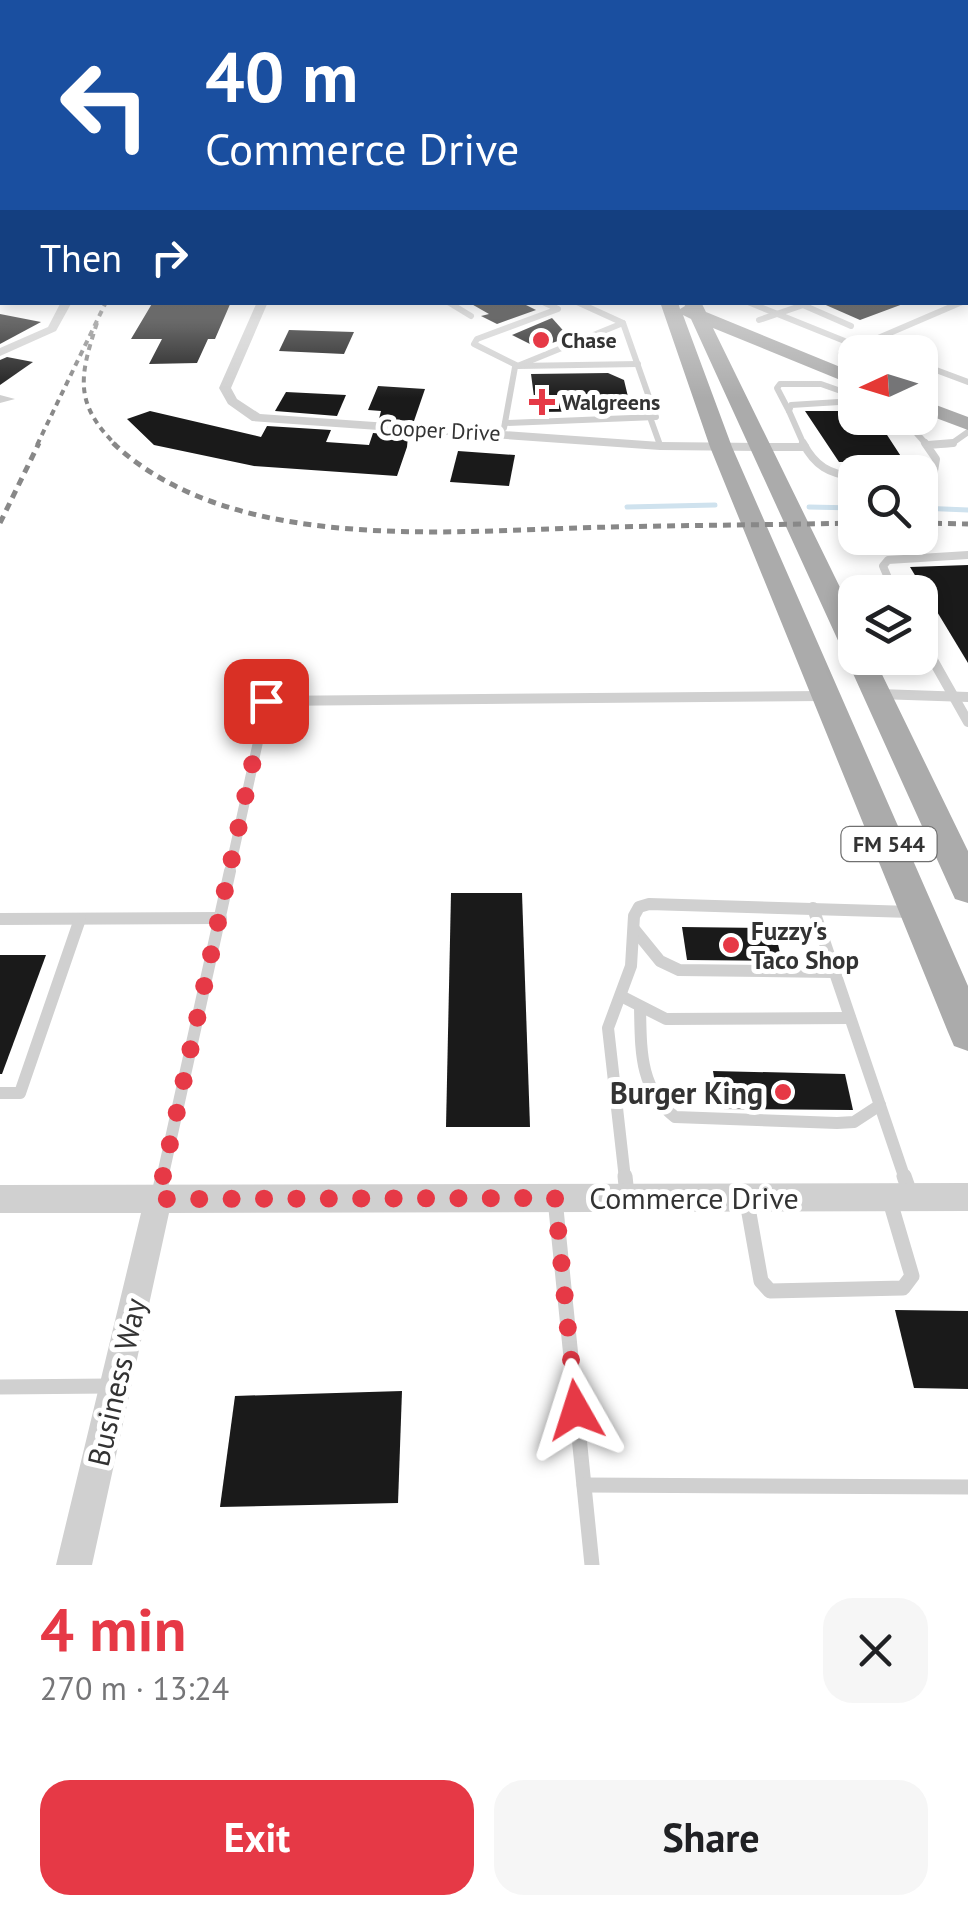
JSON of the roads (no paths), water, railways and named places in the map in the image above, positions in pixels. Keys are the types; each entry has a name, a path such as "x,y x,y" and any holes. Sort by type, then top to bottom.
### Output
{"main road":[{"name":"FM 544","path":"669,305 722,447 968,1032"},
{"path":"724,305 838,370"},
{"path":"694,308 760,323 838,349"},
{"path":"694,308 838,611"},
{"path":"714,350 722,340 760,323"},
{"path":"938,391 968,402"},
{"path":"938,412 968,424"},
{"name":"FM 544","path":"868,675 968,888"},
{"path":"826,696 878,694"}],"street":[{"path":"0,352 52,329 65,305"},
{"name":"Cooper Drive","path":"261,305 225,388 232,402 258,418 305,424 504,428 660,446 760,447"},
{"name":"Commerce Drive","path":"0,1199 968,1197"},
{"name":"Business Way","path":"74,1565 158,1199"}],"lane":[{"path":"453,305 471,316"},
{"path":"549,305 558,309 474,344 518,366 638,364"},
{"path":"584,305 624,323 656,417 504,428 514,367 624,323"},
{"path":"750,305 760,323 804,305"},
{"path":"808,305 851,326"},
{"path":"890,335 956,305"},
{"path":"938,371 968,382"},
{"path":"838,391 821,384 780,384 777,388 806,447 822,470 838,477"},
{"path":"789,411 791,405 801,402 838,399"},
{"path":"651,420 660,446"},
{"path":"928,445 950,444 968,432"},
{"path":"918,435 932,455"},
{"path":"760,447 806,447"},
{"path":"885,575 883,566 888,560 968,556"},
{"path":"938,668 968,722"},
{"path":"878,694 968,697"},
{"path":"158,1199 266,701 826,696"},
{"path":"627,1197 608,1028 631,966 639,907 649,904 918,912"},
{"path":"746,1197 761,1281 770,1291 903,1288 912,1276 901,1197 880,1105 812,908"},
{"path":"0,1093 20,1093 80,918"},
{"path":"0,919 221,918"},
{"path":"634,928 660,960 679,970 834,972"},
{"path":"621,996 666,1019 850,1018"},
{"path":"640,1008 644,1075 650,1095 659,1108 675,1117 837,1124 854,1122 880,1105"},
{"path":"555,1198 592,1565"},
{"path":"0,1387 114,1386"},
{"path":"584,1484 968,1487"}],"waterway":[{"path":"627,507 715,505"},
{"path":"809,507 838,508"},
{"path":"938,509 968,510"}],"railway":[{"path":"37,445 105,305"},
{"path":"97,323 84,388 92,416 116,445"},
{"path":"0,523 39,443"},
{"path":"113,443 163,479 220,505 283,520 350,529 418,532 838,523"},
{"path":"938,523 968,524"}],"place":[{"name":"Chase","path":"541,340"},
{"name":"Walgreens","path":"542,402"},
{"name":"Fuzzy's Taco Shop","path":"731,945"},
{"name":"Burger King","path":"783,1092"}]}
